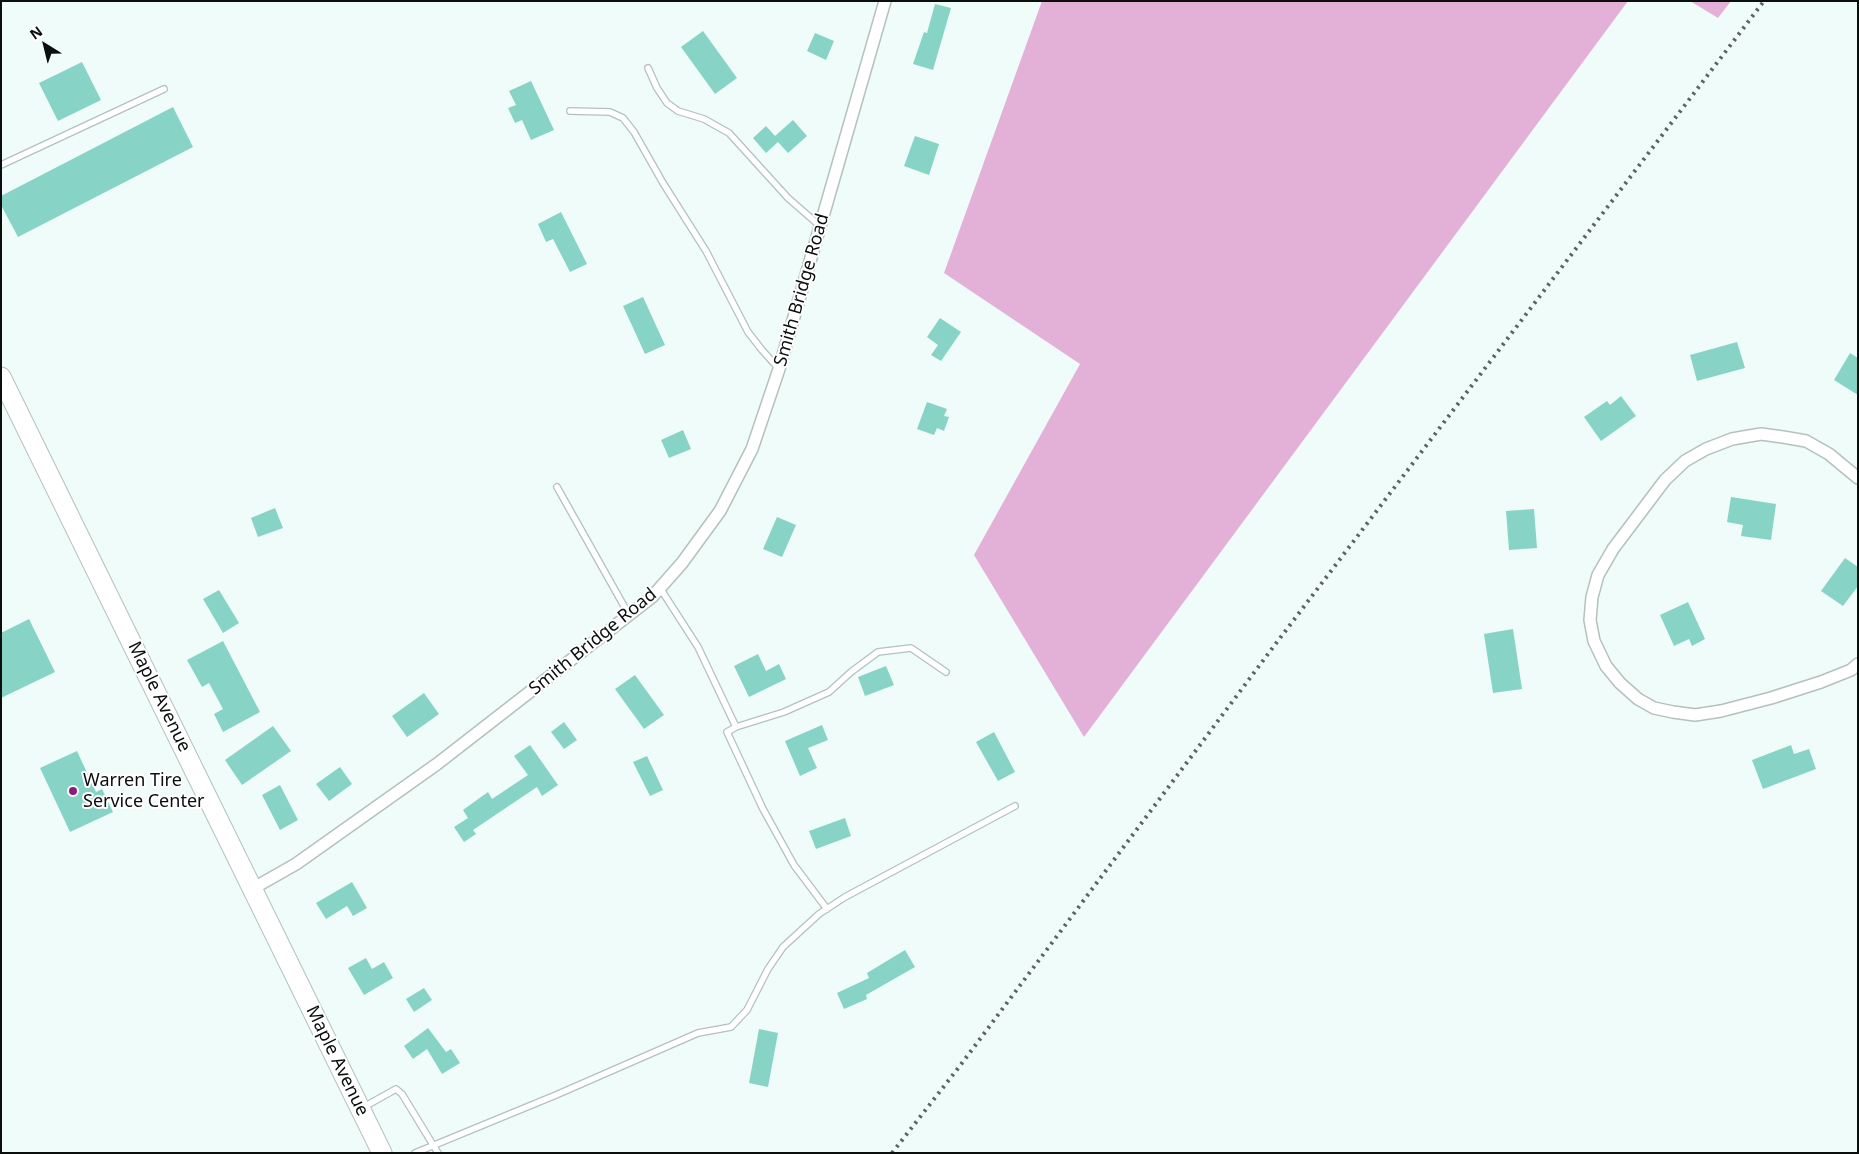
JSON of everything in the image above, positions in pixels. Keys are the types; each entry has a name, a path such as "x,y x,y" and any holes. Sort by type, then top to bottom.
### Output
{"main road":[{"name":"Maple Avenue","path":"1,377 382,1153"}],"street":[{"name":"Smith Bridge Road","path":"252,889 296,864 437,764 630,615 652,597 682,563 720,511 752,449 780,369 886,1"},
{"path":"1858,478 1829,454 1806,441 1760,434 1732,439 1706,448 1685,461 1665,480 1613,549 1598,575 1592,597 1590,620 1594,641 1606,666 1620,683 1654,708 1673,712 1696,715 1721,712 1821,682 1851,670 1858,664"}],"lane":[{"path":"648,68 657,88 667,103 678,111 704,119 729,133 788,198 820,226"},
{"path":"1,165 164,89"},
{"path":"570,111 610,112 623,118 634,132 663,183 706,251 748,332 780,369"},
{"path":"557,487 630,615"},
{"path":"660,588 698,647 736,727"},
{"path":"827,909 794,865 762,809 727,732 736,727 784,712 829,692 851,672 878,652 911,648 946,672"},
{"path":"415,1153 556,1096 698,1033 731,1026 747,1010 768,969 783,947 819,914 845,897 1015,806"},
{"path":"360,1109 396,1089 402,1094 438,1153"}],"shaded area":[{"path":"1042,1 1628,1 1084,737 974,555 1080,364 944,273"},
{"path":"1690,1 1731,1 1718,18"}],"building":[{"path":"935,4 951,8 933,70 913,64 924,32 927,33"},
{"path":"703,31 737,78 715,94 681,47"},
{"path":"815,33 834,41 826,60 807,51"},
{"path":"82,62 101,100 58,121 39,83"},
{"path":"531,81 554,130 531,140 522,120 515,123 508,108 516,105 509,91"},
{"path":"173,107 193,147 18,237 1,205 1,196"},
{"path":"793,120 807,136 788,153 778,142 766,153 753,138 766,126 775,136"},
{"path":"915,136 939,144 929,175 904,166"},
{"path":"561,212 587,264 570,272 553,239 546,242 538,224"},
{"path":"643,297 665,345 645,354 623,306"},
{"path":"940,318 961,332 941,361 931,355 938,345 927,337"},
{"path":"1737,342 1745,368 1697,381 1690,355"},
{"path":"1850,353 1858,358 1858,395 1834,380"},
{"path":"1621,396 1636,416 1601,441 1584,417 1607,401 1610,405"},
{"path":"927,402 947,409 944,416 949,417 944,431 937,428 934,435 917,429"},
{"path":"683,430 691,449 669,458 661,440"},
{"path":"1731,497 1776,504 1771,540 1741,536 1743,525 1727,522"},
{"path":"275,508 283,528 258,537 251,518"},
{"path":"1534,509 1537,548 1509,550 1506,511"},
{"path":"777,517 796,525 782,557 763,549"},
{"path":"1845,558 1858,567 1858,586 1843,606 1821,591"},
{"path":"219,590 239,623 223,633 203,599"},
{"path":"1688,602 1705,639 1692,646 1689,639 1674,646 1660,615"},
{"path":"29,619 55,672 1,698 1,633"},
{"path":"1513,629 1522,689 1493,693 1484,634"},
{"path":"223,641 260,712 223,732 214,714 223,709 209,683 202,687 187,660"},
{"path":"758,654 766,671 779,664 786,679 749,697 734,666"},
{"path":"886,666 894,685 865,696 858,677"},
{"path":"635,675 664,715 644,729 615,689"},
{"path":"424,693 439,714 407,737 392,716"},
{"path":"564,722 577,740 564,749 551,732"},
{"path":"822,725 828,740 808,748 817,768 800,776 785,741"},
{"path":"273,726 291,751 242,785 225,760"},
{"path":"994,732 1015,772 998,781 976,742"},
{"path":"530,745 558,785 542,796 537,787 473,830 476,834 464,842 454,827 468,818 463,810 488,792 492,799 528,775 514,756"},
{"path":"1791,745 1794,754 1809,749 1816,769 1763,789 1752,760"},
{"name":"Warren Tire Service Center","path":"77,751 96,792 102,789 113,812 70,832 40,768"},
{"path":"647,756 663,790 650,796 633,762"},
{"path":"340,767 352,784 329,801 316,784"},
{"path":"280,785 298,820 280,830 262,795"},
{"path":"845,818 851,836 816,849 809,831"},
{"path":"352,882 367,908 353,916 347,906 326,919 316,903"},
{"path":"905,950 915,967 866,995 867,999 844,1009 837,993 869,978 867,973"},
{"path":"366,958 372,969 384,962 393,978 364,995 348,968"},
{"path":"424,988 432,1000 414,1012 406,999"},
{"path":"428,1028 446,1052 451,1049 460,1063 442,1074 427,1049 413,1059 404,1046"},
{"path":"759,1029 778,1033 768,1087 749,1083"}],"railway":[{"path":"892,1153 959,1067 1274,646 1764,1"}],"place":[{"name":"Warren Tire Service Center","path":"73,791"}]}
